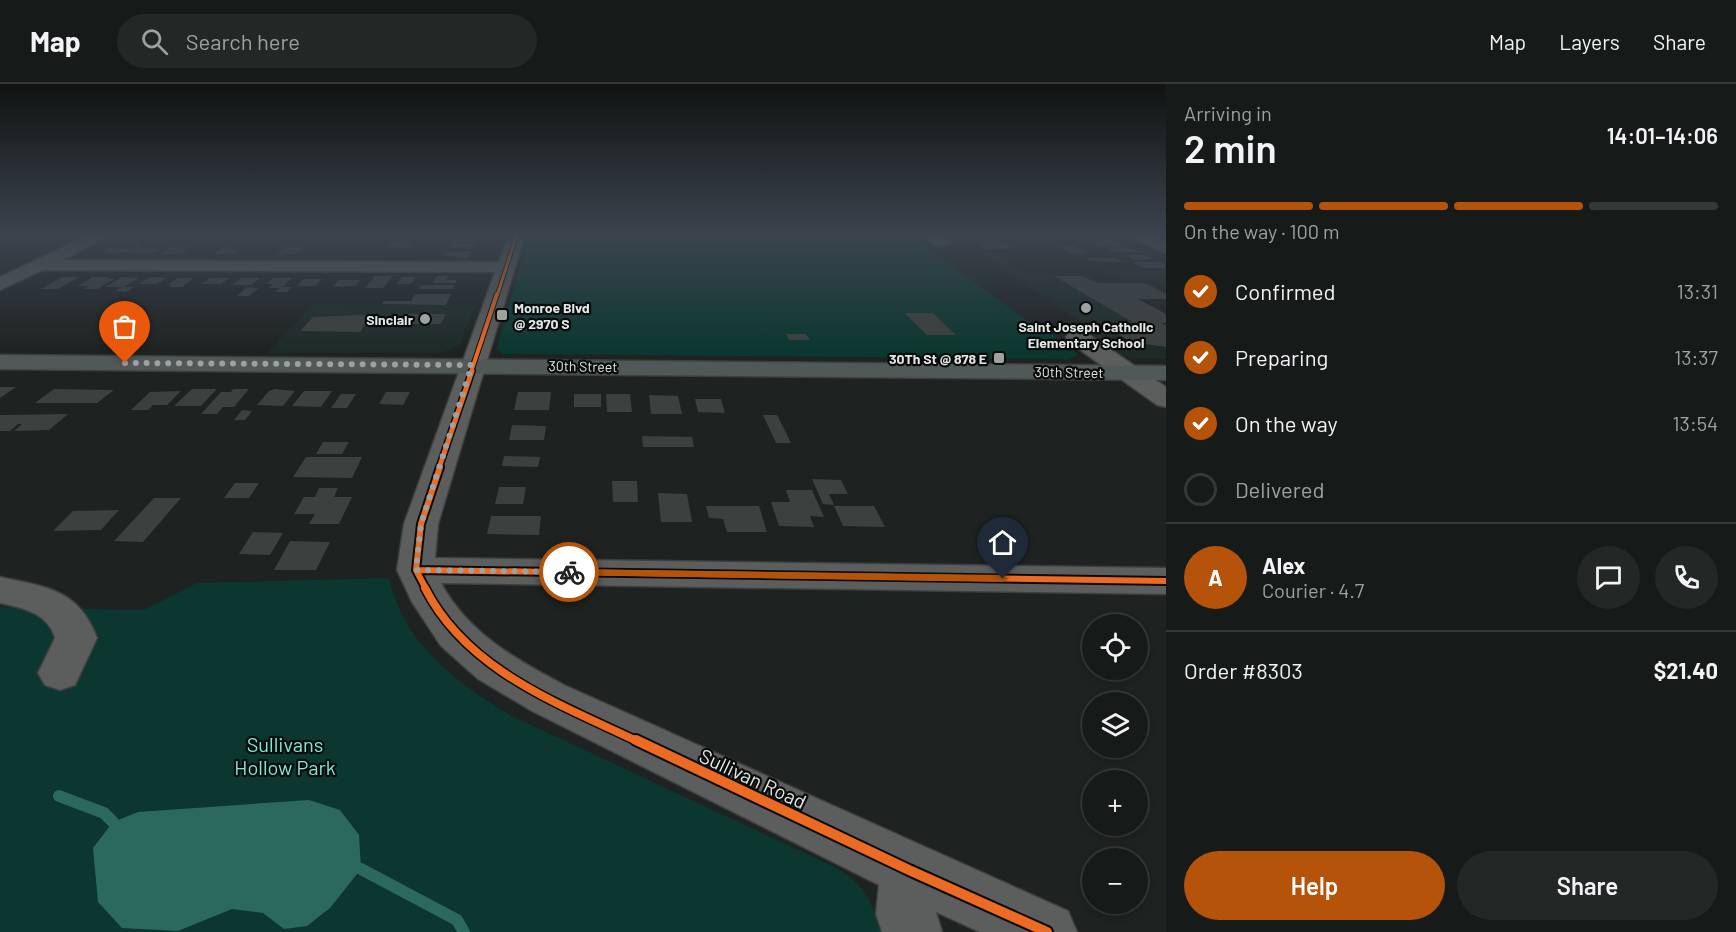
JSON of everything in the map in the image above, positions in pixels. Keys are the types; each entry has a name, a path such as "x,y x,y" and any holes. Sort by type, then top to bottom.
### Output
{"main road":[{"name":"30th Street","path":"0,362 1166,373"}],"street":[{"path":"0,284 21,274"},
{"path":"504,274 421,524 416,570 1166,581"},
{"path":"1077,337 1166,399"},
{"name":"Sullivan Road","path":"416,570 432,602 456,635 493,667 548,698 909,870 1047,932"},
{"path":"0,590 31,597 56,608 69,620 76,638 60,673"},
{"path":"909,870 906,914 912,932"}],"shaded area":[{"name":"Saint Joseph Catholic Elementary School","path":"1009,274 1084,274 1100,282 1148,283 1166,292 1166,294 1144,283 1098,283 1081,276 1055,276 1158,325 1119,323 1115,325 1118,327 1108,328 1131,342 1166,347 1166,359 1133,359 1114,353 1089,335 1093,332 1089,327"},
{"path":"1109,274 1166,274 1166,287 1150,279 1119,279"},
{"path":"312,304 476,305 460,345 441,353 267,353"},
{"path":"309,800 340,810 359,835 361,869 330,908 307,926 284,929 263,913 232,909 178,931 122,928 98,902 93,848 113,822 138,812"}],"green space":[{"path":"518,274 962,274 1046,334 1052,334 1077,353 1077,356 1068,359 503,354 497,349"},
{"name":"Sullivans Hollow Park","path":"389,578 396,602 406,623 420,642 435,659 472,690 512,716 839,869 856,882 867,896 881,932 0,932 0,607 144,610 197,583"}],"building":[{"path":"375,276 393,276 383,288 365,288"},
{"path":"437,276 448,276 446,280 457,280 455,283 432,283"},
{"path":"1054,276 1081,276 1098,283 1144,283 1166,294 1166,299 1138,299 1166,314 1166,323 1161,323 1166,325 1166,347 1131,342 1107,327 1118,327 1114,324 1119,324 1117,323 1158,325 1134,323"},
{"path":"62,277 79,277 58,289 41,289"},
{"path":"93,277 114,279 98,289 83,289 89,286 78,286"},
{"path":"122,277 139,278 124,287 134,287 126,292 115,291 122,287 106,287"},
{"path":"150,277 167,278 156,284 139,284"},
{"path":"402,277 416,277 411,284 397,284"},
{"path":"178,278 194,278 182,287 167,285"},
{"path":"210,278 229,278 221,284 201,284"},
{"path":"241,278 260,278 251,285 232,285"},
{"path":"273,278 292,278 282,287 292,287 287,292 275,292 280,288 269,288 272,284 266,284"},
{"path":"304,279 322,279 315,286 297,286"},
{"path":"338,280 360,280 355,286 333,287"},
{"path":"421,285 454,285 453,289 419,289"},
{"path":"247,287 259,288 249,296 237,296"},
{"path":"415,294 451,294 446,305 382,304 384,301 411,301"},
{"path":"904,313 933,313 956,335 927,335"},
{"name":"Sinclair","path":"408,314 446,314 441,324 402,324"},
{"path":"359,315 397,317 392,325 364,325 361,332 300,331 313,317"},
{"path":"786,334 806,334 810,340 789,340"},
{"path":"0,387 16,387 0,398"},
{"path":"54,389 114,390 97,403 35,403"},
{"path":"192,389 217,389 201,406 174,406"},
{"path":"233,389 249,389 234,407 223,407 217,414 201,414 221,392 231,392"},
{"path":"275,389 295,391 283,406 257,405 269,391"},
{"path":"181,391 167,405 153,405 148,410 131,410 150,392"},
{"path":"304,391 332,391 321,407 292,406"},
{"path":"386,392 410,392 403,405 379,404"},
{"path":"518,392 551,392 549,410 514,410"},
{"path":"341,394 356,394 347,408 331,408"},
{"path":"574,394 601,394 601,407 574,407"},
{"path":"606,394 630,394 632,412 607,412"},
{"path":"649,395 678,396 682,414 651,414"},
{"path":"695,399 721,399 725,413 698,412"},
{"path":"242,410 252,411 245,420 234,420"},
{"path":"68,414 49,430 14,431 22,424 18,424 10,431 0,431 0,415"},
{"path":"763,415 777,415 791,443 776,443"},
{"path":"512,425 546,426 544,440 509,440"},
{"path":"642,436 692,437 694,447 643,447"},
{"path":"323,442 349,442 342,454 316,454"},
{"path":"504,456 540,457 538,467 502,466"},
{"path":"306,457 362,457 352,478 293,477"},
{"path":"812,479 841,480 848,494 829,494 834,505 823,504"},
{"path":"612,481 637,481 638,502 613,502"},
{"path":"235,483 259,483 249,498 224,498"},
{"path":"499,487 526,487 523,504 495,504"},
{"path":"319,488 338,488 334,497 352,497 339,524 309,524 315,514 294,514 304,497 315,497"},
{"path":"786,490 812,490 824,517 810,516 814,527 779,526 771,502 790,502"},
{"path":"658,493 687,494 692,522 661,522"},
{"path":"154,498 181,498 143,542 114,541"},
{"path":"706,506 759,506 767,532 727,532 723,519 709,518"},
{"path":"834,506 874,506 885,527 843,526"},
{"path":"119,510 101,530 53,531 73,511"},
{"path":"491,516 541,516 539,535 487,534"},
{"path":"253,532 283,533 270,555 239,554"},
{"path":"290,541 330,542 316,570 274,570"}],"waterway":[{"path":"59,796 104,813 113,822"},
{"path":"361,869 457,920 464,932"}],"cycle path":[{"path":"504,274 421,524 416,570 432,602 456,635 493,667 548,698 909,870 1047,932"},
{"path":"416,570 1166,581"}],"way so far":[{"path":"125,363 472,365 421,524 416,570 569,572"}],"place":[{"name":"Saint Joseph Catholic Elementary School","path":"1086,308"},
{"name":"Monroe Blvd @ 2970 S","path":"502,315"},
{"name":"Sinclair","path":"425,319"},
{"name":"30Th St @ 878 E","path":"999,358"}],"route":[{"path":"569,572 1003,579"}]}
